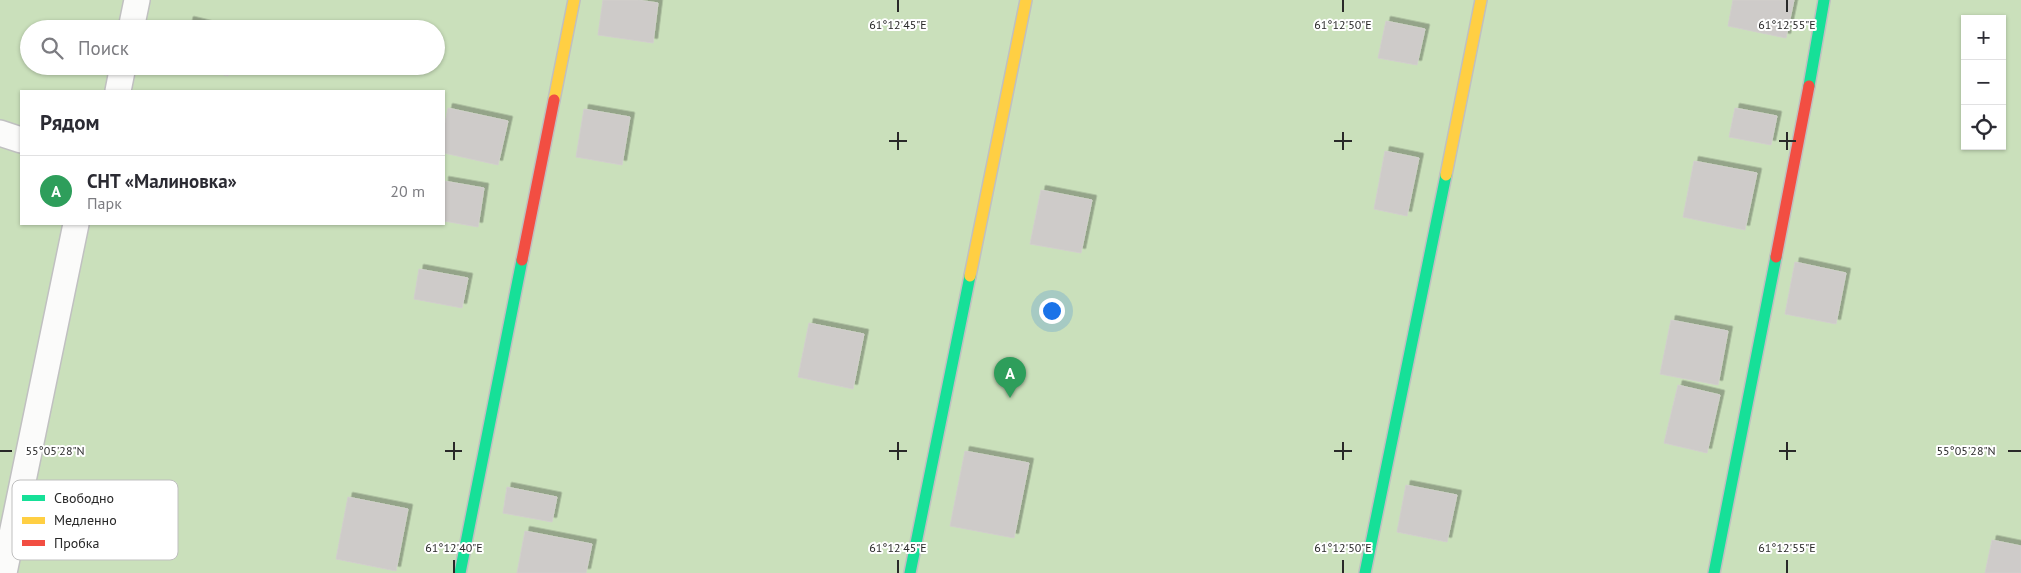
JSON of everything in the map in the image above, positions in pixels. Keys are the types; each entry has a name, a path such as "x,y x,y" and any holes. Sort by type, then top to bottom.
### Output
{"street":[{"path":"133,20 137,0"},
{"path":"460,573 574,0"},
{"path":"910,573 1026,0"},
{"path":"1365,573 1481,0"},
{"path":"1714,573 1824,0"},
{"path":"118,90 121,75"},
{"path":"0,133 20,140"},
{"path":"23,480 76,225"},
{"path":"4,573 12,534"}],"green space":[{"path":"0,0 2021,0 2021,573 0,573"}],"building":[{"path":"603,0 638,0 658,3 653,43 598,35"},
{"path":"1733,0 1794,0 1786,38 1728,26"},
{"path":"1386,21 1425,29 1417,65 1378,58"},
{"path":"448,108 508,121 498,165 445,153 445,122"},
{"path":"1735,108 1777,116 1771,145 1729,137"},
{"path":"584,109 630,117 622,165 576,157"},
{"path":"1385,151 1419,158 1407,216 1374,209"},
{"path":"1694,161 1757,173 1745,230 1683,217"},
{"path":"445,181 484,188 478,227 445,221"},
{"path":"1041,190 1092,200 1081,253 1030,244"},
{"path":"1795,262 1846,273 1836,324 1785,314"},
{"path":"419,269 468,278 462,308 414,299"},
{"path":"1671,320 1728,331 1718,385 1660,374"},
{"path":"809,323 864,334 853,389 798,377"},
{"path":"1678,385 1720,395 1707,453 1664,443"},
{"path":"965,451 1029,463 1014,538 950,526"},
{"path":"1406,485 1457,495 1447,542 1397,532"},
{"path":"507,487 557,497 552,522 503,513"},
{"path":"348,497 408,509 396,571 336,559"},
{"path":"525,531 592,544 586,573 517,573"},
{"path":"1992,540 2021,546 2021,573 1985,573"}],"traffic: fast":[{"path":"1809,86 1824,0"},
{"path":"1365,573 1446,175"},
{"path":"1714,573 1776,257"},
{"path":"460,573 522,260"},
{"path":"910,573 970,276"}],"traffic: slow":[{"path":"554,100 574,0"},
{"path":"970,276 1026,0"},
{"path":"1446,175 1481,0"}],"traffic: jam":[{"path":"1776,257 1809,86"},
{"path":"522,260 554,100"}],"place":[{"name":"СНТ «Малиновка»","path":"1010,398"}]}
